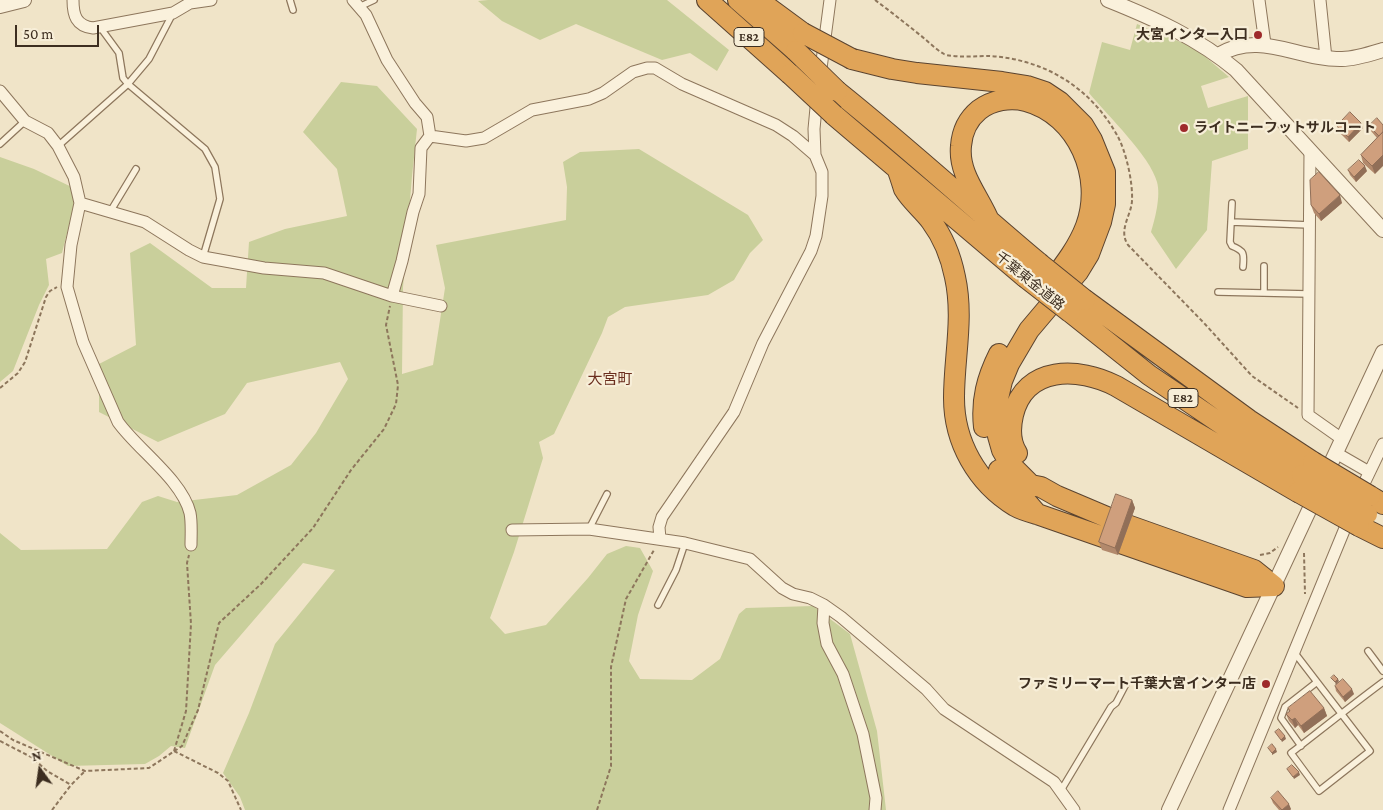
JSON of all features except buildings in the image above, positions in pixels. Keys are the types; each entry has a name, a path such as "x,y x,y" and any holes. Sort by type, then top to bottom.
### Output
{"highway":[{"name":"千葉東金道路","path":"707,0 834,115 1024,277 1149,375 1241,437 1304,476 1372,513"},
{"name":"千葉東金道路","path":"738,0 799,42 837,91 886,130 990,223 1085,300 1248,420 1304,476"},
{"path":"758,0 799,42 852,59 892,69 1002,82 1045,92 1060,102 1083,125 1105,172 1105,204 1096,238 1078,272 1029,330 1005,372 998,394 996,422 1002,450 1010,464 1031,485 1041,487 1057,496 1116,521 1254,570 1274,586"},
{"path":"990,223 984,207 970,186 964,172 960,148 966,125 974,114 984,106 1004,100 1018,99 1042,107 1063,123 1075,136 1082,149 1088,164 1090,178 1092,194 1090,210 1086,226 1070,257 1011,332 1001,351 986,383 983,414 988,445 1000,472 1037,514"},
{"path":"898,170 904,189 931,221 941,237 949,256 955,277 960,315 954,398 956,418 966,453 973,466 990,486 1017,507 1247,587 1274,586"},
{"path":"1041,487 1014,449 1011,435 1014,411 1026,390 1038,381 1052,375 1067,373 1083,374 1101,378 1304,476 1372,513 1383,538"}],"street":[{"path":"0,6 24,0"},
{"path":"72,0 77,20 84,27 100,27 173,12 190,3 211,0"},
{"path":"660,539 659,527 662,516 734,412 763,343 811,251 816,236 822,196 822,172 815,155 815,121 830,0"},
{"path":"1108,0 1151,18 1218,55 1236,70 1383,230"},
{"path":"1259,0 1264,44"},
{"path":"1320,0 1326,58"},
{"path":"356,4 366,15 387,60 414,103 427,117 430,136 421,148 419,194 392,296"},
{"path":"1218,55 1227,49 1239,46 1264,44 1298,53 1341,59 1354,58 1383,50"},
{"path":"430,136 466,141 484,138 532,110 589,99 603,93 633,72 655,68 682,84 776,126 793,136 815,155"},
{"path":"0,91 25,122 48,133 58,146 74,177 80,203 71,246 68,287 83,342 118,422 181,493 190,514 191,545"},
{"path":"1310,151 1308,415 1342,439"},
{"path":"80,203 145,222 203,257 264,268 324,273 392,296 440,306"},
{"path":"1169,810 1383,352"},
{"path":"1228,810 1344,528 1383,444"},
{"path":"1336,453 1370,472"},
{"path":"512,530 589,529 685,543 750,559 782,588 824,605 926,689 944,709 1054,782 1074,810"},
{"path":"824,605 823,623 827,644 843,674 863,734 876,798 874,810"}],"lane":[{"path":"290,0 293,10"},
{"path":"356,4 374,0"},
{"path":"58,146 128,84 149,59 173,12"},
{"path":"100,27 119,53 123,78 205,149 215,166 220,199 203,257"},
{"path":"0,144 25,122"},
{"path":"110,212 136,169"},
{"path":"1232,202 1230,244 1243,253 1243,267"},
{"path":"1231,222 1310,225"},
{"path":"1264,266 1264,293"},
{"path":"1218,292 1309,294"},
{"path":"589,529 607,494"},
{"path":"658,605 676,570 685,543"},
{"path":"1368,650 1383,670"},
{"path":"1294,652 1342,714 1370,751 1319,791 1291,753 1301,746 1342,714 1383,682"},
{"path":"1301,746 1281,718 1285,707 1317,682"},
{"path":"1060,792 1126,684"}],"path":[{"path":"0,388 18,373 25,362 46,297 56,287 68,287"},
{"path":"0,731 13,740 85,771 149,768 182,746 198,710 219,623 261,584 313,528 351,470 384,429 396,404 398,385 386,325 392,296"},
{"path":"1298,534 1304,552 1305,602"},
{"path":"597,810 611,766 611,667 626,599 660,539"},
{"path":"174,751 186,711 190,624 187,563 191,545"},
{"path":"0,741 33,758 47,770 71,785"},
{"path":"174,751 218,773 228,781 241,810"},
{"path":"52,810 71,785 85,771"}],"green space":[{"path":"667,0 729,50 717,71 690,53 662,60 576,24 540,40 502,21 478,1"},
{"name":"ライトニーフットサルコート","path":"1137,24 1195,48 1229,77 1201,86 1208,108 1248,96 1248,149 1212,161 1207,230 1176,269 1151,232 1158,201 1157,182 1153,172 1137,148 1089,93 1102,42 1130,50"},
{"path":"341,82 377,86 417,129 403,287 402,374 433,365 445,288 436,245 566,220 567,187 563,162 580,152 639,149 748,215 763,240 750,253 734,280 708,295 625,307 608,317 554,434 539,442 543,458 514,552 490,618 505,634 546,625 607,554 626,546 640,548 653,571 638,615 629,661 640,679 692,680 720,659 739,614 746,608 813,606 850,634 877,731 886,810 245,810 240,797 223,773 249,713 275,644 335,570 303,563 215,665 185,748 171,746 145,764 68,766 0,723 0,533 21,550 107,549 142,502 158,496 177,502 237,495 291,465 316,433 348,379 340,362 247,383 225,414 158,442 99,412 99,364 136,345 130,253 150,243 212,288 246,288 249,242 285,229 347,216 337,169 303,132"},
{"path":"0,157 34,169 78,190 62,253 46,259 49,285 39,305 13,371 0,382"}],"place":[{"name":"大宮インター入口","path":"1258,35"},
{"name":"ライトニーフットサルコート","path":"1184,128"},
{"name":"ファミリーマート千葉大宮インター店","path":"1266,684"}],"district":[{"name":"大宮町","path":"610,379"}]}
